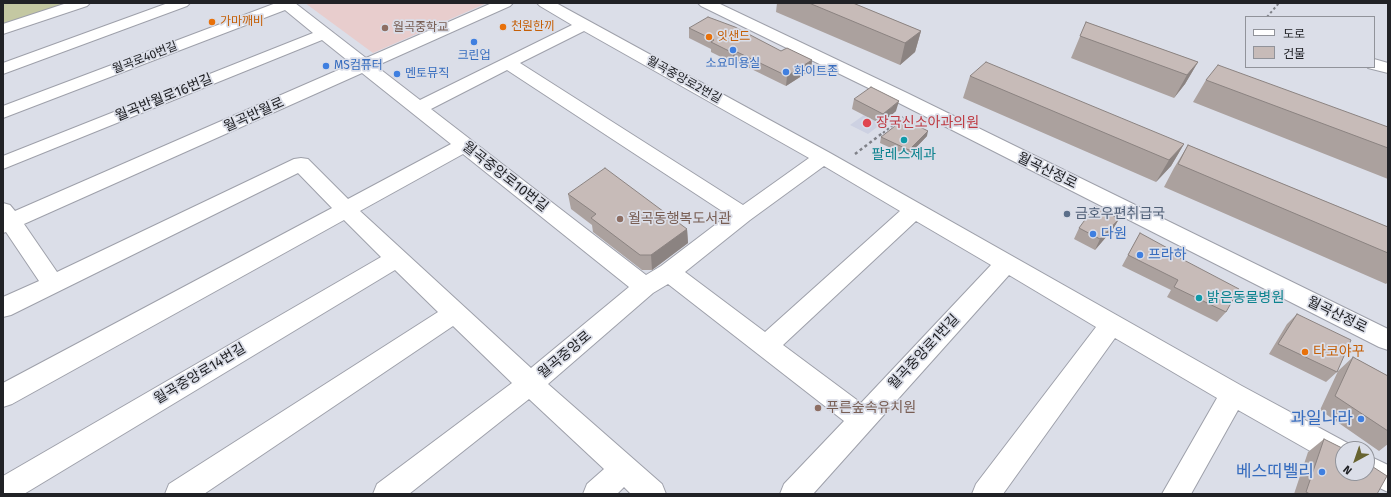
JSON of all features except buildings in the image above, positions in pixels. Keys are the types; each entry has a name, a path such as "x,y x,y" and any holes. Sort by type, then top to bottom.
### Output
{"street":[{"path":"3,29 82,3"},
{"path":"3,69 182,3"},
{"name":"월곡반월로","path":"6,219 365,66 505,3"},
{"name":"월곡중앙로2번길","path":"545,3 831,162"},
{"name":"월곡산정로","path":"706,3 918,106 1388,340"},
{"path":"286,4 365,66"},
{"name":"월곡로40번길","path":"3,112 286,4"},
{"path":"418,108 584,25"},
{"name":"월곡반월로16번길","path":"3,163 324,34"},
{"path":"508,62 743,215"},
{"path":"1375,64 1388,68"},
{"name":"월곡중앙로10번길","path":"365,66 645,287"},
{"path":"3,396 465,145"},
{"path":"831,162 1233,394 1335,451"},
{"name":"월곡중앙로","path":"387,494 530,384 645,287 669,272 743,215 831,162"},
{"path":"3,308 301,164 346,210 530,384 652,494"},
{"path":"766,346 915,210"},
{"path":"6,219 53,284"},
{"name":"월곡중앙로14번길","path":"3,491 397,258"},
{"name":"월곡중앙로1번길","path":"794,494 1006,263"},
{"path":"669,272 862,419"},
{"path":"179,494 455,313"},
{"path":"986,494 1112,324"},
{"path":"1176,494 1233,394"},
{"path":"597,494 624,469"},
{"path":"1375,472 1388,479"}],"path":[{"path":"1268,16 1280,3"},
{"path":"831,162 918,106"}],"shaded area":[{"name":"월곡중학교","path":"305,3 487,3 373,53"},
{"path":"864,115 881,124 868,134 850,125"}],"green space":[{"path":"3,3 66,3 3,24"}],"place":[{"name":"가마깨비","path":"212,22"},
{"name":"천원한끼","path":"503,27"},
{"name":"월곡중학교","path":"385,28"},
{"name":"잇샌드","path":"709,37"},
{"name":"크린업","path":"474,42"},
{"name":"소요미용실","path":"733,50"},
{"name":"MS컴퓨터","path":"326,66"},
{"name":"화이트존","path":"786,72"},
{"name":"멘토뮤직","path":"397,74"},
{"name":"장국신소아과의원","path":"867,123"},
{"name":"팔레스제과","path":"904,140"},
{"name":"금호우편취급국","path":"1067,214"},
{"name":"월곡동행복도서관","path":"620,219"},
{"name":"다원","path":"1093,234"},
{"name":"프라하","path":"1140,255"},
{"name":"밝은동물병원","path":"1199,298"},
{"name":"타코야꾸","path":"1305,352"},
{"name":"푸른숲속유치원","path":"818,408"},
{"name":"과일나라","path":"1361,419"},
{"name":"베스띠벨리","path":"1322,472"}]}
